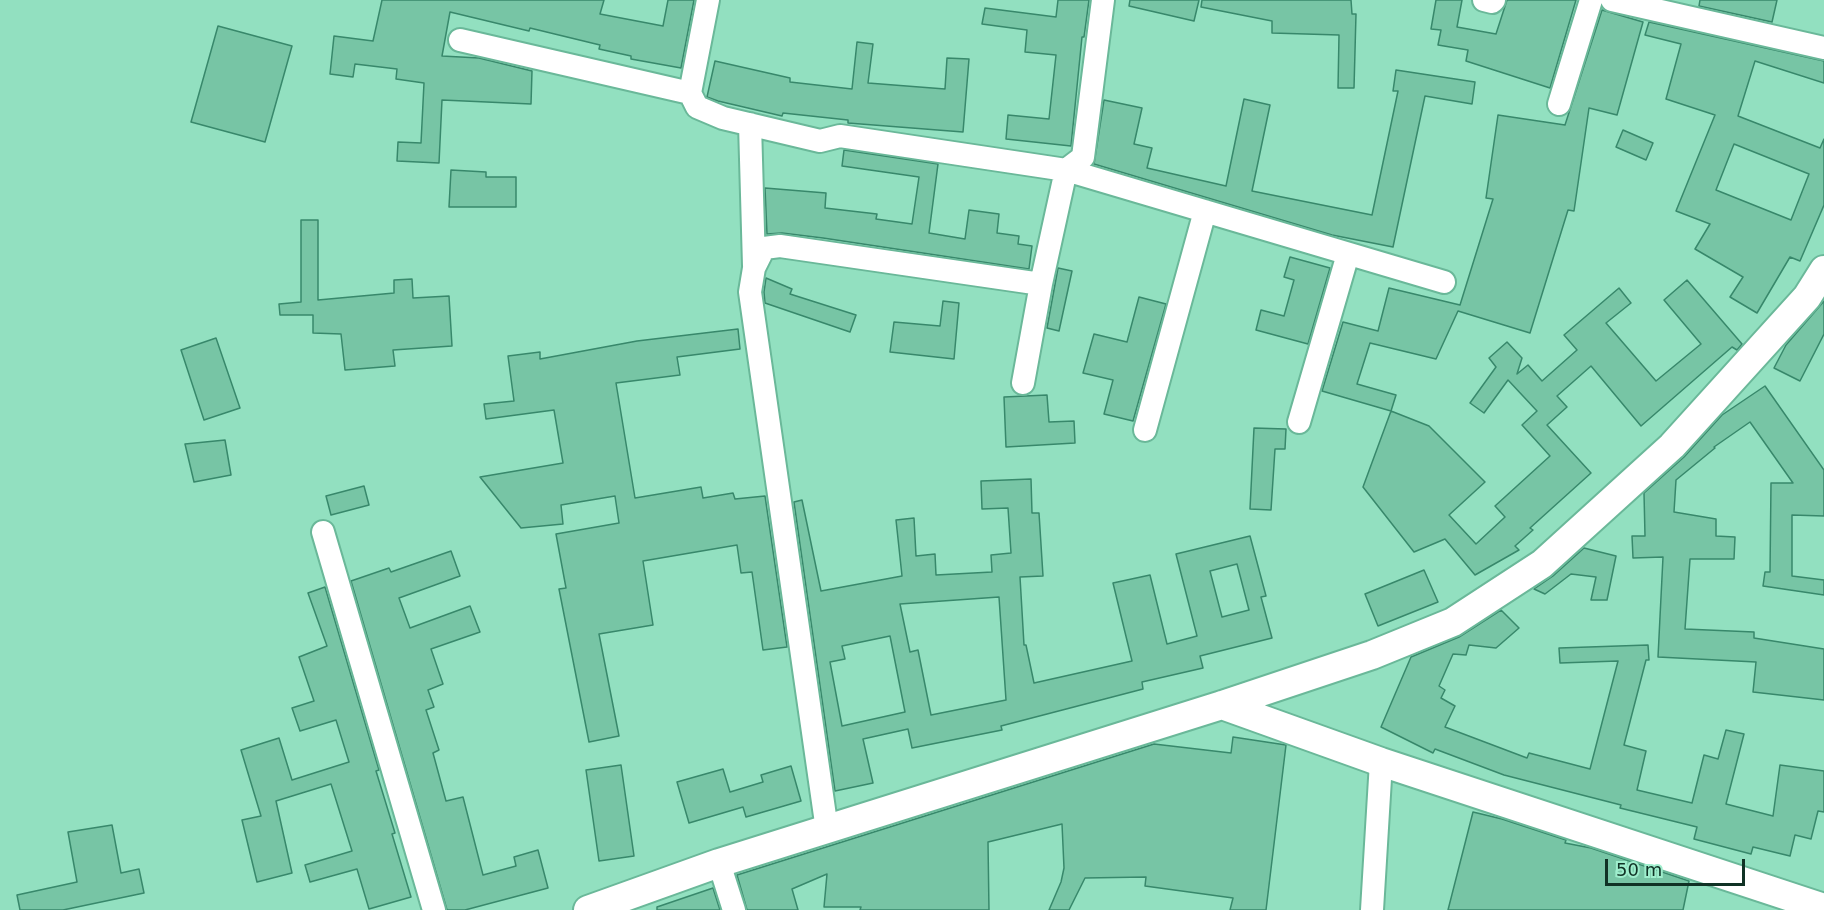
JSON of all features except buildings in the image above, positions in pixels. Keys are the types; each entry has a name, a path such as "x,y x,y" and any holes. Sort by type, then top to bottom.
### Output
{"street":[{"path":"708,0 690,93 697,107 723,118 820,141 840,136 1066,170 1444,282"},
{"path":"1023,383 1041,284 1066,170 1083,157 1103,0"},
{"path":"1484,0 1492,2 1494,0"},
{"path":"1559,104 1591,0"},
{"path":"1612,0 1824,48"},
{"path":"460,40 690,93"},
{"path":"750,124 754,268 750,292 827,830"},
{"path":"1145,430 1205,212"},
{"path":"754,268 764,248 780,246 1041,284"},
{"path":"1299,422 1348,254"},
{"path":"588,910 719,863 1222,705 1372,655 1453,622 1542,564 1672,446 1807,297 1824,270"},
{"path":"323,532 434,910"},
{"path":"1222,705 1381,762 1824,908"},
{"path":"1372,910 1381,762"},
{"path":"719,863 734,910"}]}
